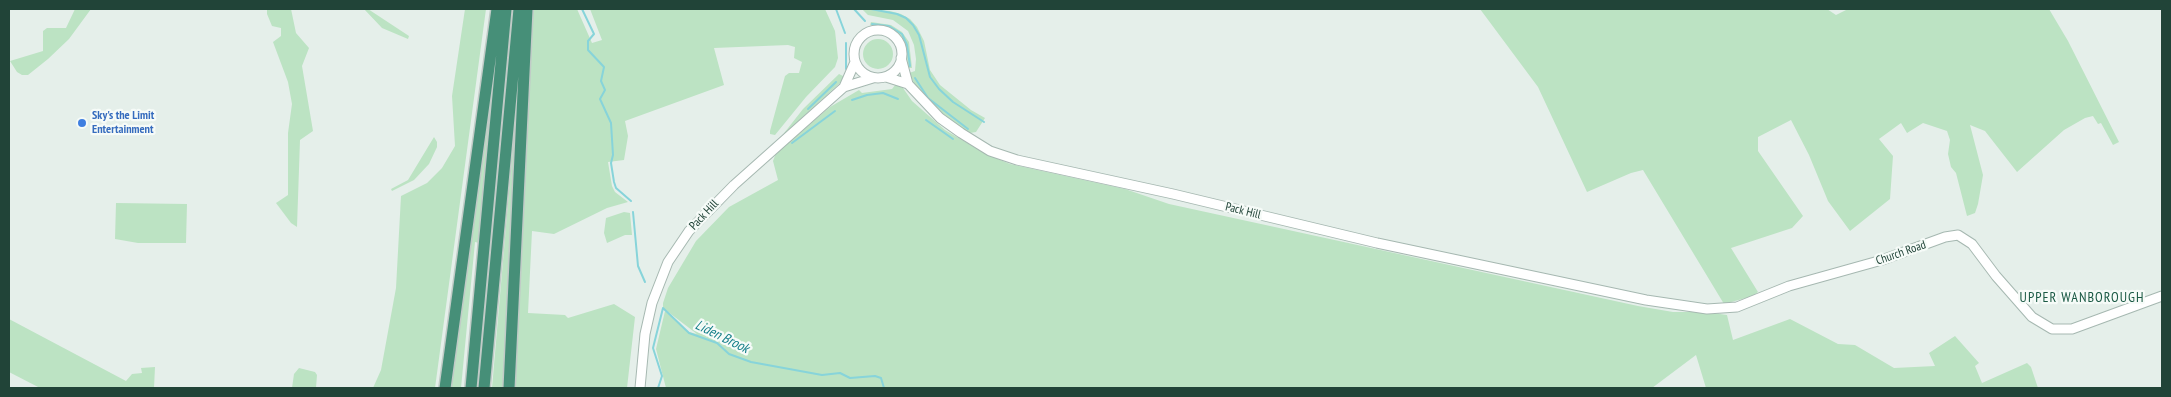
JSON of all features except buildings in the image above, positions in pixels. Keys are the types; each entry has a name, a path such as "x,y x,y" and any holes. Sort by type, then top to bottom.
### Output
{"highway":[{"path":"445,388 497,9"},
{"path":"471,388 506,9"},
{"path":"484,388 518,9"},
{"path":"509,388 527,9"}],"street":[{"path":"877,30 886,32 896,38 901,48 901,58 895,70 886,76 873,78 863,73 855,62 854,50 857,41 866,33 877,30"},
{"name":"Pack Hill","path":"901,58 908,84"},
{"name":"Pack Hill","path":"640,388 648,317 661,278 674,252 689,230 717,201 844,87 855,62"},
{"name":"Pack Hill","path":"886,76 908,84 952,128 984,148 1017,160 1173,194 1377,243 1600,291"},
{"name":"Pack Hill","path":"844,87 873,78"},
{"name":"Church Road","path":"1600,291 1687,307 1730,308 1744,305 1765,294 1789,286 1882,260 1946,237 1958,235 1972,244 1996,276 2032,317 2052,329 2072,329 2162,296"}],"green space":[{"path":"75,9 91,9 69,39 48,59 28,75 22,75 17,72 10,61 43,51 43,31 47,28 66,28"},
{"path":"267,9 291,9 296,33 309,48 302,66 313,131 300,140 297,227 291,223 276,203 288,195 288,133 292,104 288,82 273,42 281,36 281,28 272,26"},
{"path":"364,9 368,9 409,36 408,39 382,28"},
{"path":"465,9 486,9 435,388 373,388 381,370 396,288 401,196 427,183 442,168 455,146 452,96"},
{"path":"510,9 514,9 479,388 476,388"},
{"path":"532,9 577,9 592,43 602,40 590,9 825,9 835,31 838,58 835,67 806,97 775,135 770,134 770,131 785,76 789,73 799,73 802,62 794,58 795,47 788,45 714,48 724,85 625,121 628,136 624,160 608,162 612,186 615,192 628,202 607,208 554,234 532,231 528,313 565,315 568,318 614,304 635,317 627,388 514,388"},
{"path":"862,9 890,11 910,19 917,27 924,41 930,70 940,85 971,110 985,118 976,132 970,133 957,125 933,106 917,89 909,73 915,71 916,59 914,45 908,31 893,20 868,15"},
{"path":"1480,9 1827,9 1836,15 1848,9 2049,9 2068,41 2119,142 2113,145 2101,123 2098,124 2093,116 2085,118 2064,130 2017,172 1985,131 1970,125 1983,175 1975,213 1967,216 1956,173 1951,167 1948,154 1950,140 1947,131 1923,123 1907,133 1901,123 1879,139 1893,156 1890,199 1850,231 1828,201 1809,155 1791,120 1758,137 1758,151 1803,216 1792,228 1731,248 1758,292 1753,296 1724,304 1643,170 1631,173 1587,192 1538,87"},
{"path":"871,22 891,25 902,32 909,42 912,68 908,68 906,47 899,35 887,27 870,25"},
{"path":"497,36 479,243 475,242 461,388 448,388"},
{"path":"878,39 889,43 893,54 889,65 878,69 867,65 863,54 867,43"},
{"path":"839,74 845,77 841,82 781,137 803,109"},
{"path":"896,84 903,88 912,101 945,130 986,154 1010,164 1125,189 1169,204 1638,306 1673,312 1706,312 1727,315 1733,340 1790,319 1838,344 1855,345 1894,368 1935,366 1929,353 1955,336 1979,363 1975,366 1982,383 2027,363 2031,367 2038,388 1706,388 1696,355 1652,388 666,388 656,349 665,311 689,332 697,334 663,308 663,303 668,288 696,241 729,207 778,180 773,161 776,153 830,107 859,90 862,93 892,89"},
{"path":"517,99 520,99 504,388 492,388"},
{"path":"434,137 437,147 429,164 414,180 392,191 391,189 408,180"},
{"path":"116,203 187,204 186,243 138,243 115,239"},
{"path":"624,212 630,213 632,235 625,235 607,243 604,233 606,218"},
{"path":"9,319 126,381 132,374 142,373 141,368 155,367 154,388 40,388 9,372"},
{"path":"299,368 315,372 317,375 316,388 292,388 294,374"}],"waterway":[{"name":"Liden Brook","path":"582,9 594,34 588,41 588,50 604,67 601,81 605,90 600,99 611,123 613,155 611,163 614,182 616,188 631,201"},
{"path":"836,9 845,33"},
{"path":"854,9 865,21"},
{"path":"871,9 897,14 906,18 919,35 930,77 939,89 953,102 984,122"},
{"path":"872,24 889,26 902,34 907,45 910,66"},
{"path":"846,43 846,69"},
{"path":"915,78 928,98 968,129"},
{"path":"808,109 836,82"},
{"path":"852,100 867,95 883,93 898,99"},
{"path":"792,143 835,111"},
{"path":"926,120 953,139"},
{"name":"Liden Brook","path":"633,212 638,266 645,282"},
{"name":"Liden Brook","path":"663,308 689,333 717,343 729,354 751,362 822,375 840,373 850,378 875,376 881,378 884,388"},
{"name":"Liden Brook","path":"658,388 662,376 653,348 663,308"}],"place":[{"name":"Sky's the Limit Entertainment","path":"82,123"}],"district":[{"name":"UPPER WANBOROUGH","path":"2082,298"}]}
